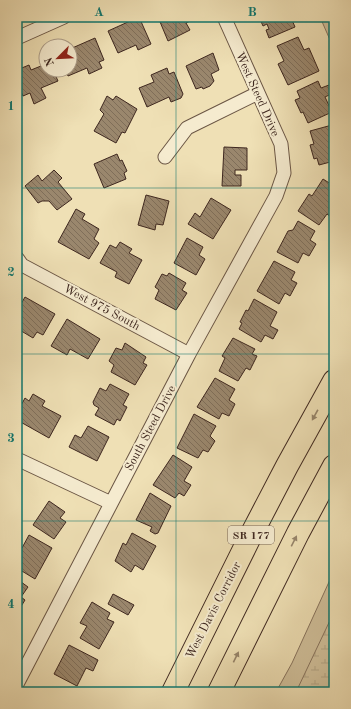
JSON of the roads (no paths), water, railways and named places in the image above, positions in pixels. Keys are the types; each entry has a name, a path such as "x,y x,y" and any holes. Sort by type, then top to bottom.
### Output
{"highway":[{"name":"West Davis Corridor","path":"172,692 274,492 334,381"},
{"name":"SR 177","path":"218,692 298,533 334,466"}],"street":[{"path":"17,38 64,17"},
{"name":"West Steed Drive","path":"224,17 281,144 284,173"},
{"path":"165,157 186,128 258,93"},
{"name":"South Steed Drive","path":"17,684 190,354 276,196 284,173"},
{"name":"West 975 South","path":"17,258 22,265 190,354"},
{"path":"17,459 111,503"}]}
